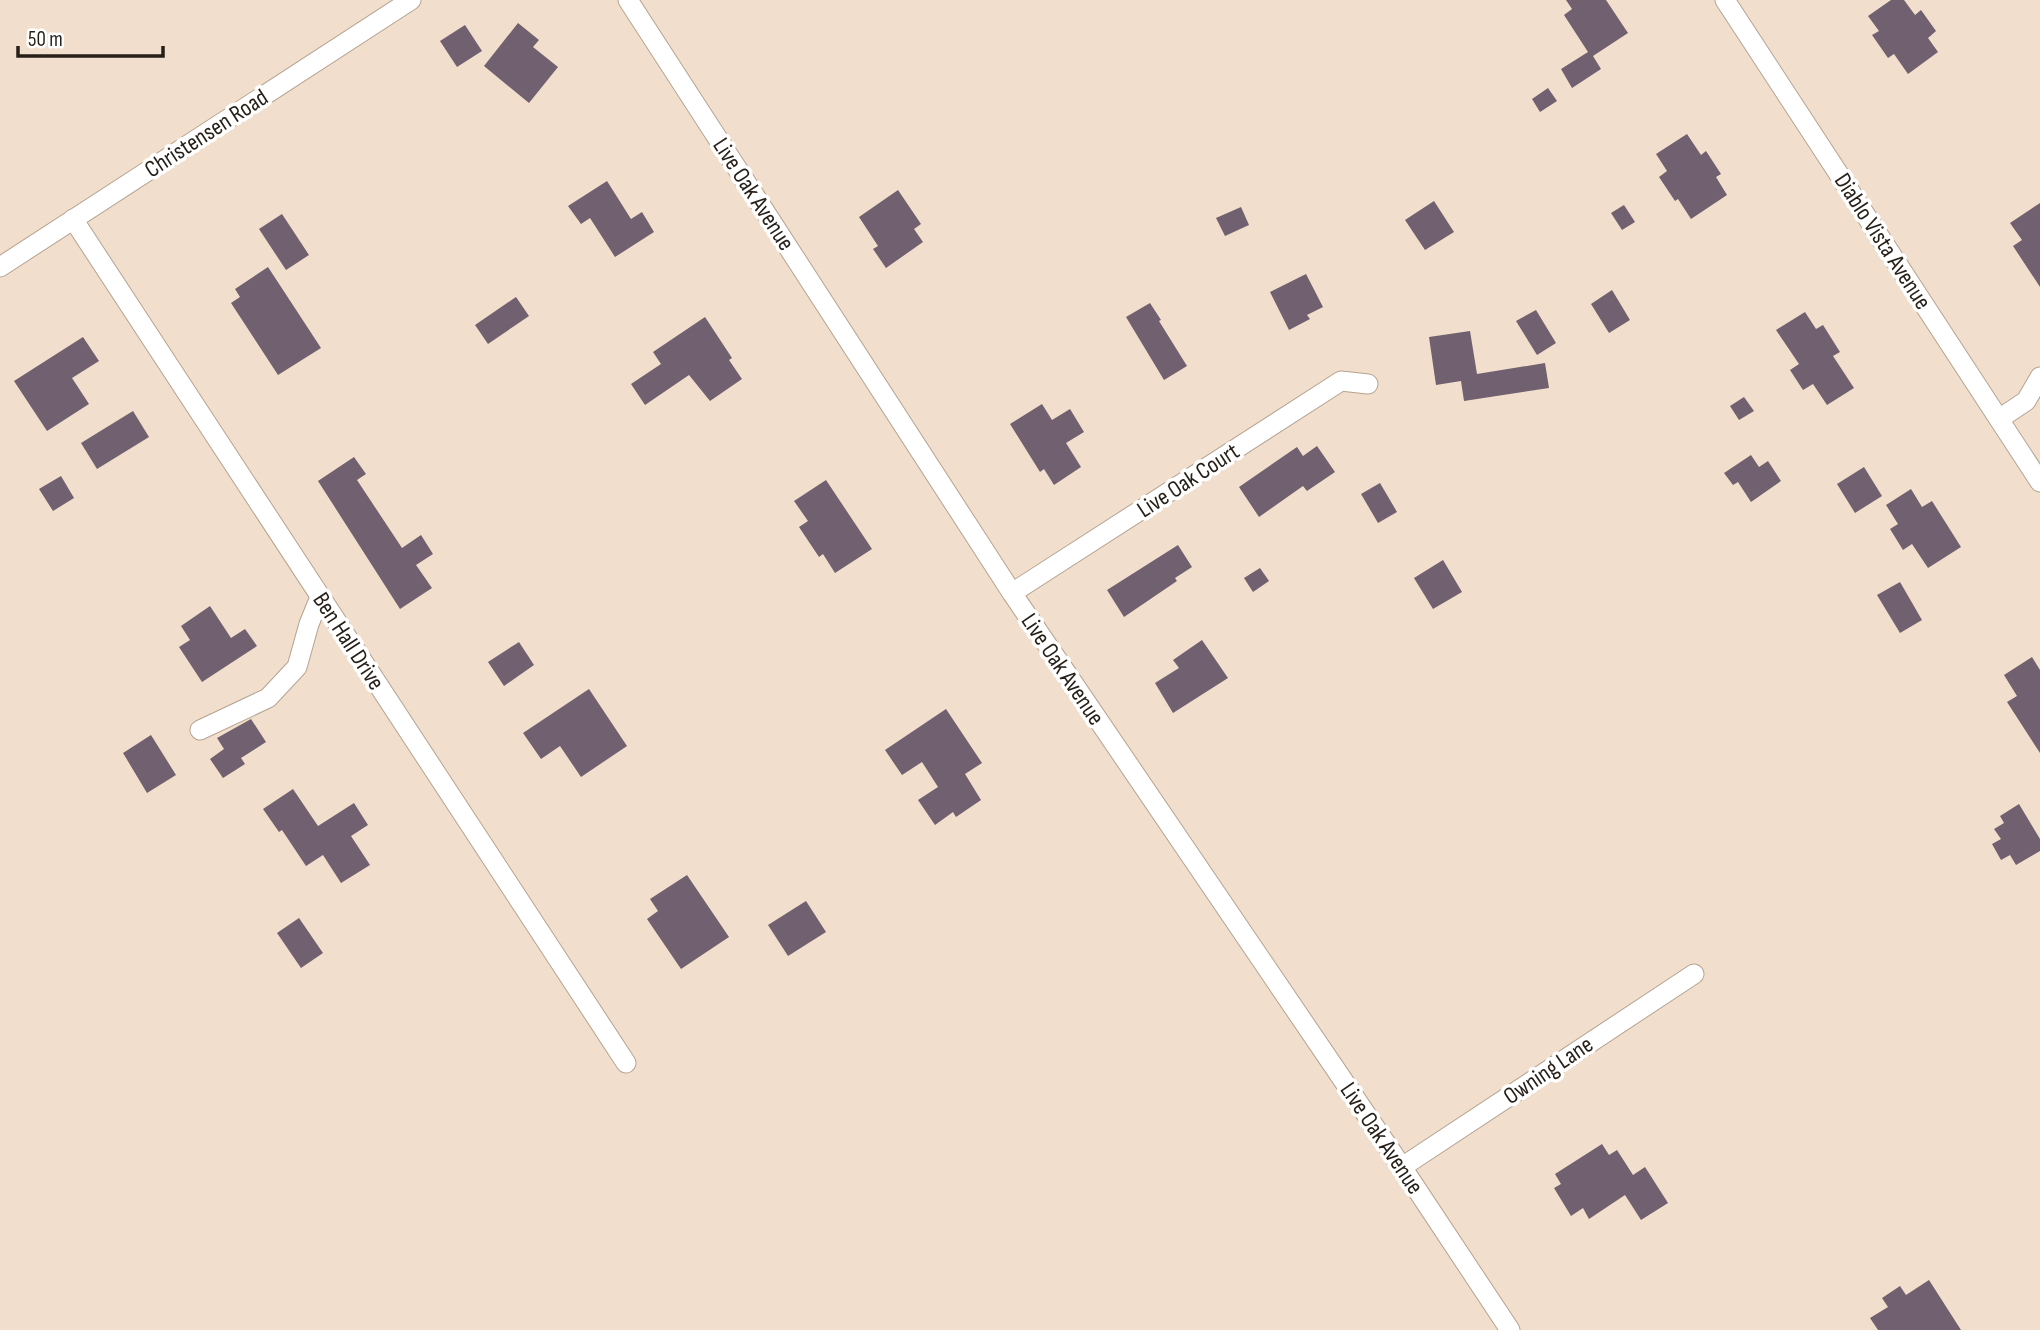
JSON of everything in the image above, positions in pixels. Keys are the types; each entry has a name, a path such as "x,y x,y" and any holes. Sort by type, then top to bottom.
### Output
{"street":[{"name":"Christensen Road","path":"0,267 411,0"},
{"name":"Live Oak Avenue","path":"628,0 1012,593 1510,1330"},
{"name":"Diablo Vista Avenue","path":"1725,0 2040,482"},
{"name":"Ben Hall Drive","path":"73,219 626,1063"},
{"path":"1999,419 2026,401 2040,377"},
{"name":"Live Oak Court","path":"1012,593 1341,381 1368,384"},
{"path":"200,730 268,698 297,667 320,597"},
{"name":"Owning Lane","path":"1402,1167 1694,974"}],"building":[{"path":"1566,0 1606,0 1628,33 1593,56 1601,69 1572,88 1561,69 1588,52 1564,15 1572,9"},
{"path":"1891,0 1904,0 1915,15 1921,10 1936,31 1928,38 1938,52 1908,74 1894,54 1888,58 1872,35 1879,31 1868,16"},
{"path":"518,23 539,40 533,47 558,67 529,103 484,66"},
{"path":"465,25 482,51 457,67 440,41"},
{"path":"1548,88 1557,101 1540,112 1532,99"},
{"path":"1687,134 1701,155 1706,151 1721,174 1716,177 1727,195 1691,219 1659,177 1667,171 1656,154"},
{"path":"607,181 631,219 642,212 654,232 615,257 590,218 581,224 568,206"},
{"path":"898,190 921,224 914,229 923,242 886,268 873,249 878,246 859,217"},
{"path":"1434,201 1454,232 1425,250 1405,220"},
{"path":"2040,203 2040,287 2013,246 2022,240 2010,223"},
{"path":"1624,205 1635,222 1622,230 1611,213"},
{"path":"1241,207 1249,225 1225,236 1216,218"},
{"path":"282,214 309,255 286,270 259,229"},
{"path":"268,267 321,348 278,375 231,303 240,297 235,289"},
{"path":"1306,274 1323,307 1307,315 1310,319 1289,330 1270,292"},
{"path":"1612,290 1630,320 1609,333 1591,304"},
{"path":"516,297 529,316 488,344 475,325"},
{"path":"1150,303 1187,366 1164,380 1126,317"},
{"path":"1536,310 1556,343 1537,355 1516,321"},
{"path":"1805,312 1816,329 1823,325 1840,352 1833,356 1854,388 1827,405 1813,384 1803,390 1790,370 1799,364 1776,330"},
{"path":"705,317 732,358 729,360 742,379 710,401 689,375 645,405 631,384 661,364 653,352"},
{"path":"1470,331 1477,374 1545,363 1549,388 1464,401 1461,381 1436,385 1429,337"},
{"path":"83,337 99,361 72,378 89,404 47,431 14,381"},
{"path":"1744,397 1754,411 1739,420 1730,406"},
{"path":"1042,404 1052,420 1070,409 1084,432 1066,443 1081,467 1054,485 1044,469 1040,472 1010,424"},
{"path":"133,411 149,437 97,469 81,443"},
{"path":"1317,446 1335,472 1307,491 1303,486 1259,517 1239,487 1297,447 1303,456"},
{"path":"1751,455 1759,467 1768,461 1781,481 1751,502 1738,482 1733,485 1724,473"},
{"path":"354,457 366,474 357,480 402,548 421,535 433,554 416,565 432,588 400,609 318,481"},
{"path":"1864,467 1882,496 1855,513 1837,484"},
{"path":"61,476 74,498 53,511 39,489"},
{"path":"826,480 872,549 835,573 823,554 819,557 799,527 808,521 794,501"},
{"path":"1380,483 1397,512 1378,523 1361,494"},
{"path":"1911,489 1922,507 1932,501 1961,547 1928,568 1912,544 1903,550 1890,529 1898,524 1886,505"},
{"path":"1178,545 1192,567 1175,578 1177,581 1124,617 1107,590"},
{"path":"1443,560 1462,592 1433,609 1414,578"},
{"path":"1260,568 1269,581 1253,592 1244,578"},
{"path":"1900,582 1922,620 1900,633 1877,595"},
{"path":"210,606 231,638 245,629 257,646 202,682 179,647 190,640 181,626"},
{"path":"1202,640 1228,678 1173,713 1155,683 1179,668 1173,660"},
{"path":"519,642 534,665 504,686 488,662"},
{"path":"2032,657 2040,670 2040,753 2007,702 2017,696 2004,675"},
{"path":"589,689 627,746 581,777 560,746 541,759 523,733"},
{"path":"946,709 982,763 965,774 981,800 956,817 953,812 935,825 918,800 938,787 922,762 902,775 885,750"},
{"path":"251,719 266,742 241,758 245,764 223,778 210,759 224,749 217,738"},
{"path":"151,735 176,775 147,793 123,753"},
{"path":"293,789 318,826 354,803 368,825 351,836 370,865 341,883 323,855 306,866 282,830 279,832 263,809"},
{"path":"2019,804 2040,839 2040,851 2016,865 2010,855 2001,860 1992,844 2001,839 1994,829 2004,823 2000,816"},
{"path":"687,875 729,937 681,969 647,919 658,911 650,899"},
{"path":"806,901 826,932 788,956 768,925"},
{"path":"299,918 323,953 301,968 277,933"},
{"path":"1602,1144 1609,1155 1617,1150 1633,1175 1645,1167 1668,1203 1641,1220 1625,1195 1589,1219 1583,1208 1571,1216 1554,1188 1561,1184 1555,1174"},
{"path":"1929,1280 1961,1330 1878,1330 1870,1318 1888,1307 1882,1298 1900,1286 1906,1295"}]}
